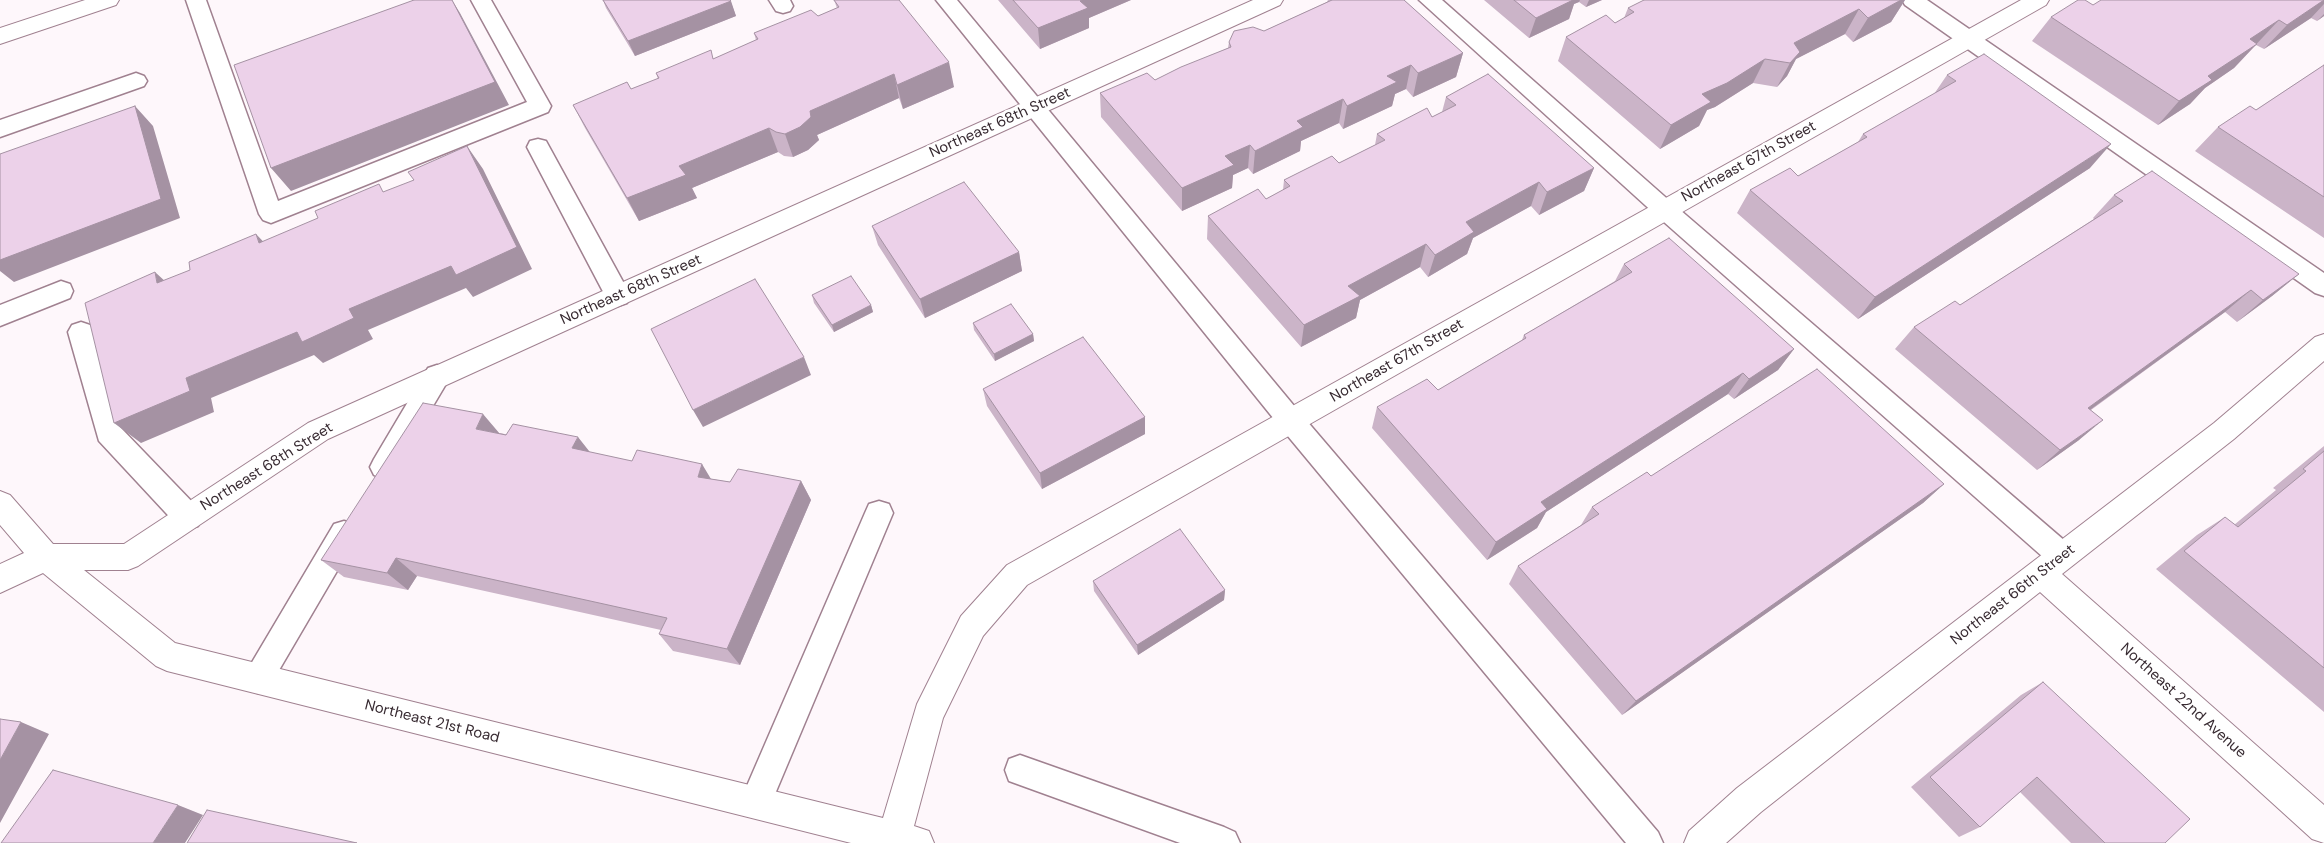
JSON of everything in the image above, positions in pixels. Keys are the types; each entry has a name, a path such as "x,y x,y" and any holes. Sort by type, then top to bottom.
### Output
{"street":[{"path":"0,36 108,0"},
{"name":"Northeast 68th Street","path":"0,579 46,557 128,557 318,431 1272,0"},
{"name":"Northeast 67th Street","path":"902,841 928,715 972,626 1017,575 2038,0"},
{"name":"Northeast 66th Street","path":"1701,843 1749,800 2224,431 2324,345"},
{"name":"Northeast 21st Road","path":"0,504 46,557 167,656 756,802 902,841"},
{"name":"Northeast 22nd Avenue","path":"2052,565 2324,828"}],"lane":[{"path":"196,0 271,214 540,106 481,0"},
{"path":"946,0 1291,421 1647,843"},
{"path":"1429,0 1664,209 2052,565"},
{"path":"1912,0 2324,286"},
{"path":"0,129 136,81"},
{"path":"538,147 618,296"},
{"path":"0,316 61,291"},
{"path":"81,332 108,433 188,517"},
{"path":"372,486 437,376"},
{"path":"258,678 358,511"},
{"path":"756,802 879,513"},
{"path":"1020,770 1224,843"}],"building":[{"path":"414,0 452,0 495,82 271,168 234,65"},
{"path":"603,0 730,0 731,1 628,41"},
{"path":"834,0 899,0 949,62 897,85 894,74 810,111 811,117 800,127 785,134 769,128 679,166 686,175 627,198 573,105 627,82 631,89 659,78 656,73 711,50 713,59 758,39 754,33 811,10 818,16 839,7"},
{"path":"1013,0 1082,0 1080,1 1088,8 1038,28"},
{"path":"1332,0 1404,0 1463,53 1418,73 1411,65 1387,76 1397,82 1347,106 1343,99 1297,121 1303,127 1255,151 1250,145 1225,156 1234,165 1182,188 1100,93 1147,73 1155,80 1181,67 1231,47 1229,42 1234,31 1253,27 1264,31"},
{"path":"1514,0 1573,0 1536,18"},
{"path":"1644,0 1901,0 1868,18 1859,9 1794,43 1800,52 1790,63 1765,59 1727,83 1702,94 1711,102 1671,125 1566,37 1606,15 1615,23 1634,12 1628,8"},
{"path":"2078,0 2085,0 2093,5 2101,0 2324,0 2287,25 2279,20 2250,39 2257,44 2208,76 2212,80 2179,101 2051,17"},
{"path":"1984,54 2111,144 1875,297 1750,190 1790,168 1798,176 1867,137 1863,134 1956,81 1947,75"},
{"path":"2324,65 2324,197 2218,127 2250,106 2256,110"},
{"path":"1488,74 1594,168 1547,192 1539,182 1466,222 1474,232 1435,255 1426,244 1348,286 1360,296 1304,325 1208,216 1258,189 1266,199 1290,186 1284,180 1332,156 1339,163 1385,140 1377,134 1427,108 1432,117 1456,105 1446,97"},
{"path":"135,106 161,199 0,260 0,154"},
{"path":"467,146 517,247 456,275 451,266 349,309 354,318 302,342 297,332 186,378 190,391 114,423 85,303 155,272 157,283 190,270 189,262 256,234 259,243 318,218 315,211 379,184 383,192 414,180 408,172"},
{"path":"2152,171 2299,274 2263,300 2251,290 2088,408 2103,420 2060,450 1914,327 1955,301 1960,305 2123,201 2114,195"},
{"path":"964,182 1019,252 920,299 872,226"},
{"path":"1669,238 1794,349 1749,379 1743,373 1541,502 1547,509 1496,542 1377,407 1427,379 1438,390 1526,338 1524,335 1632,272 1624,264"},
{"path":"851,276 871,305 832,325 812,295"},
{"path":"755,279 804,357 693,410 651,329"},
{"path":"1011,304 1033,334 994,354 973,323"},
{"path":"1083,337 1145,417 1040,473 983,389"},
{"path":"1817,369 1944,484 1636,701 1518,566 1599,514 1592,507 1647,472 1651,476"},
{"path":"423,403 483,414 476,429 506,435 513,424 578,437 572,448 632,461 637,450 702,464 698,477 730,482 738,469 801,481 727,649 659,634 667,618 396,558 387,573 321,560"},
{"path":"2324,451 2324,668 2184,551 2225,517 2238,527 2306,471 2303,469"},
{"path":"1180,529 1225,590 1137,645 1093,581"},
{"path":"2043,682 2190,819 2165,843 2105,843 2037,777 1980,827 1930,777"},
{"path":"0,719 21,722 0,760"},
{"path":"53,770 178,805 153,843 1,843"},
{"path":"207,810 357,843 187,843"}]}
